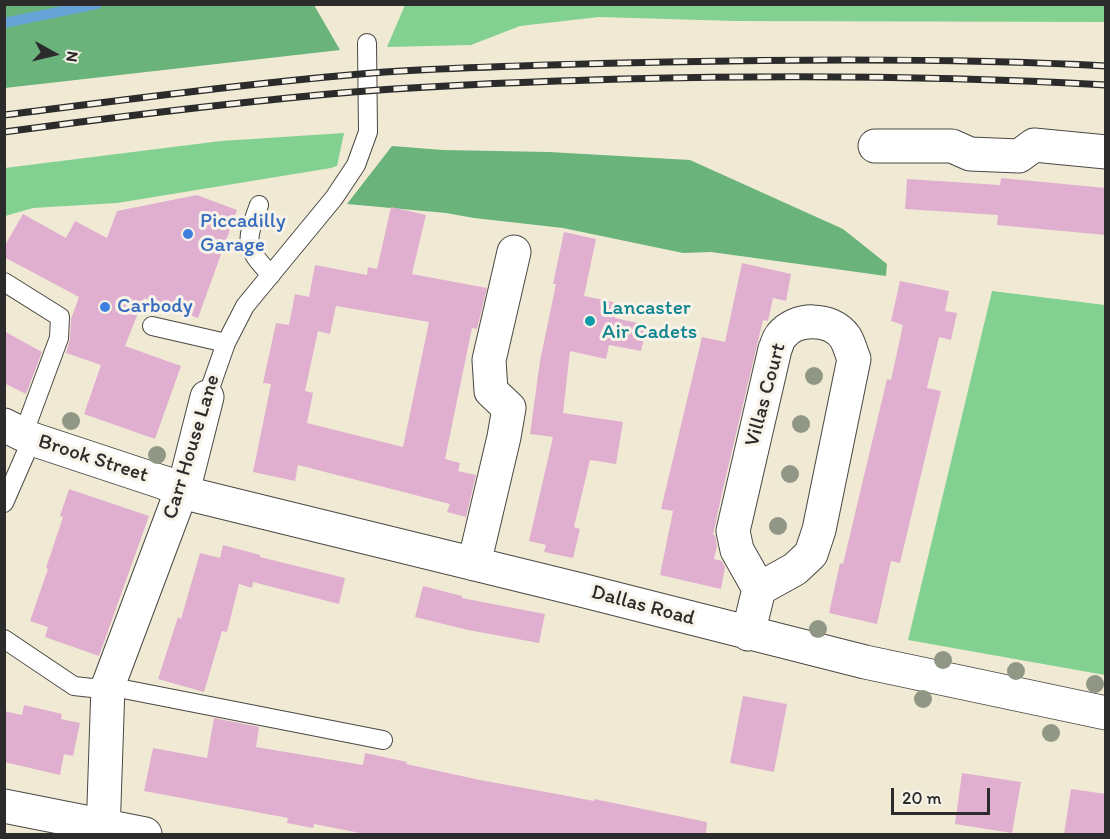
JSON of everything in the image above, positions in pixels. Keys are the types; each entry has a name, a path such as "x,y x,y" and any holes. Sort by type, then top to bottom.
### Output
{"street":[{"path":"876,146 952,146 970,154 1019,156 1034,146 1106,152"},
{"path":"474,564 509,408 491,391 489,360 514,252"},
{"name":"Villas Court","path":"820,321 836,328 844,336 854,359 819,530 811,554 795,569 759,589 737,550 733,531 735,519 775,349 782,334 803,322 820,321"},
{"name":"Carr House Lane","path":"104,830 108,686 188,476 207,397"},
{"name":"Brook Street","path":"20,433 165,483 181,492"},
{"name":"Dallas Road","path":"181,492 865,663 1106,713"},
{"path":"748,634 759,589"},
{"path":"4,806 104,830 145,834"}],"lane":[{"name":"Carr House Lane","path":"207,397 226,343 245,306 334,198 356,165 368,132 367,43"},
{"path":"260,205 251,228 249,249 271,275"},
{"path":"4,282 60,317 59,338 20,433 4,503"},
{"path":"152,326 226,343"},
{"path":"4,639 74,686 92,688 108,686 383,740"}],"green space":[{"path":"1105,4 1106,22 735,21 599,17 520,26 471,45 387,47 405,5"},
{"path":"4,5 314,5 340,50 5,88"},
{"path":"344,133 337,166 331,168 117,203 33,208 5,216 5,168 221,141"},
{"path":"392,146 690,160 843,229 887,264 886,276 711,252 683,253 563,228 446,213 347,204"},
{"path":"992,291 1105,305 1105,675 908,640"}],"building":[{"path":"1001,178 1106,188 1106,235 997,225 998,215 905,209 907,179 1000,185"},
{"path":"197,195 237,210 198,318 144,298 125,346 181,366 155,439 84,414 101,365 66,353 70,339 71,319 79,297 4,257 4,247 23,214 66,238 75,221 107,238 117,211"},
{"path":"391,207 426,215 412,274 487,288 477,329 472,328 445,459 460,463 458,471 476,475 466,517 447,512 450,504 298,465 295,481 253,472 271,384 263,383 276,323 289,325 295,294 309,297 315,265 367,275 368,267 377,269","holes":["336,306 429,322 403,447 307,423 313,393 305,391 318,331 330,334"]},
{"path":"564,232 596,239 584,296 618,303 615,318 647,325 641,351 609,345 606,359 570,351 563,413 623,422 616,464 590,460 574,527 580,529 573,558 544,552 546,545 529,541 553,437 530,434 540,361"},
{"path":"742,263 791,274 786,301 773,298 768,321 763,320 722,493 713,535 715,535 717,546 714,559 722,561 725,567 721,589 660,575 673,511 661,509 702,337 725,342"},
{"path":"900,281 949,291 945,311 957,313 951,340 939,337 927,388 941,391 900,563 891,561 877,624 829,613 840,563 843,564 887,379 891,380 903,325 891,321"},
{"path":"4,331 42,352 26,394 4,383"},
{"path":"69,489 149,516 99,656 45,637 48,627 30,621 48,569 46,568 63,517 60,516"},
{"path":"223,545 260,555 260,557 345,578 339,604 253,582 252,588 239,584 227,632 222,631 204,692 158,679 178,617 181,619 200,553 220,558"},
{"path":"423,586 462,596 462,598 545,614 539,643 468,630 415,617"},
{"path":"743,696 787,704 774,772 730,763"},
{"path":"24,705 62,714 61,719 80,723 73,756 64,754 60,775 4,762 4,711 22,715"},
{"path":"214,718 259,727 256,747 363,765 365,753 480,780 594,801 594,799 707,822 706,834 365,834 314,824 313,828 287,823 288,818 144,791 153,748 207,758"},
{"path":"962,773 1021,782 1012,833 955,824"},
{"path":"1071,789 1106,794 1106,834 1064,834"}],"waterway":[{"path":"4,23 97,4"}],"railway":[{"path":"4,115 290,81 456,68 832,60 941,60 1106,66"},
{"path":"4,132 299,97 482,84 623,79 804,77 925,78 1106,85"}],"place":[{"name":"Piccadilly Garage","path":"188,234"},
{"name":"Carbody","path":"105,307"},
{"name":"Lancaster Air Cadets","path":"590,321"}]}
